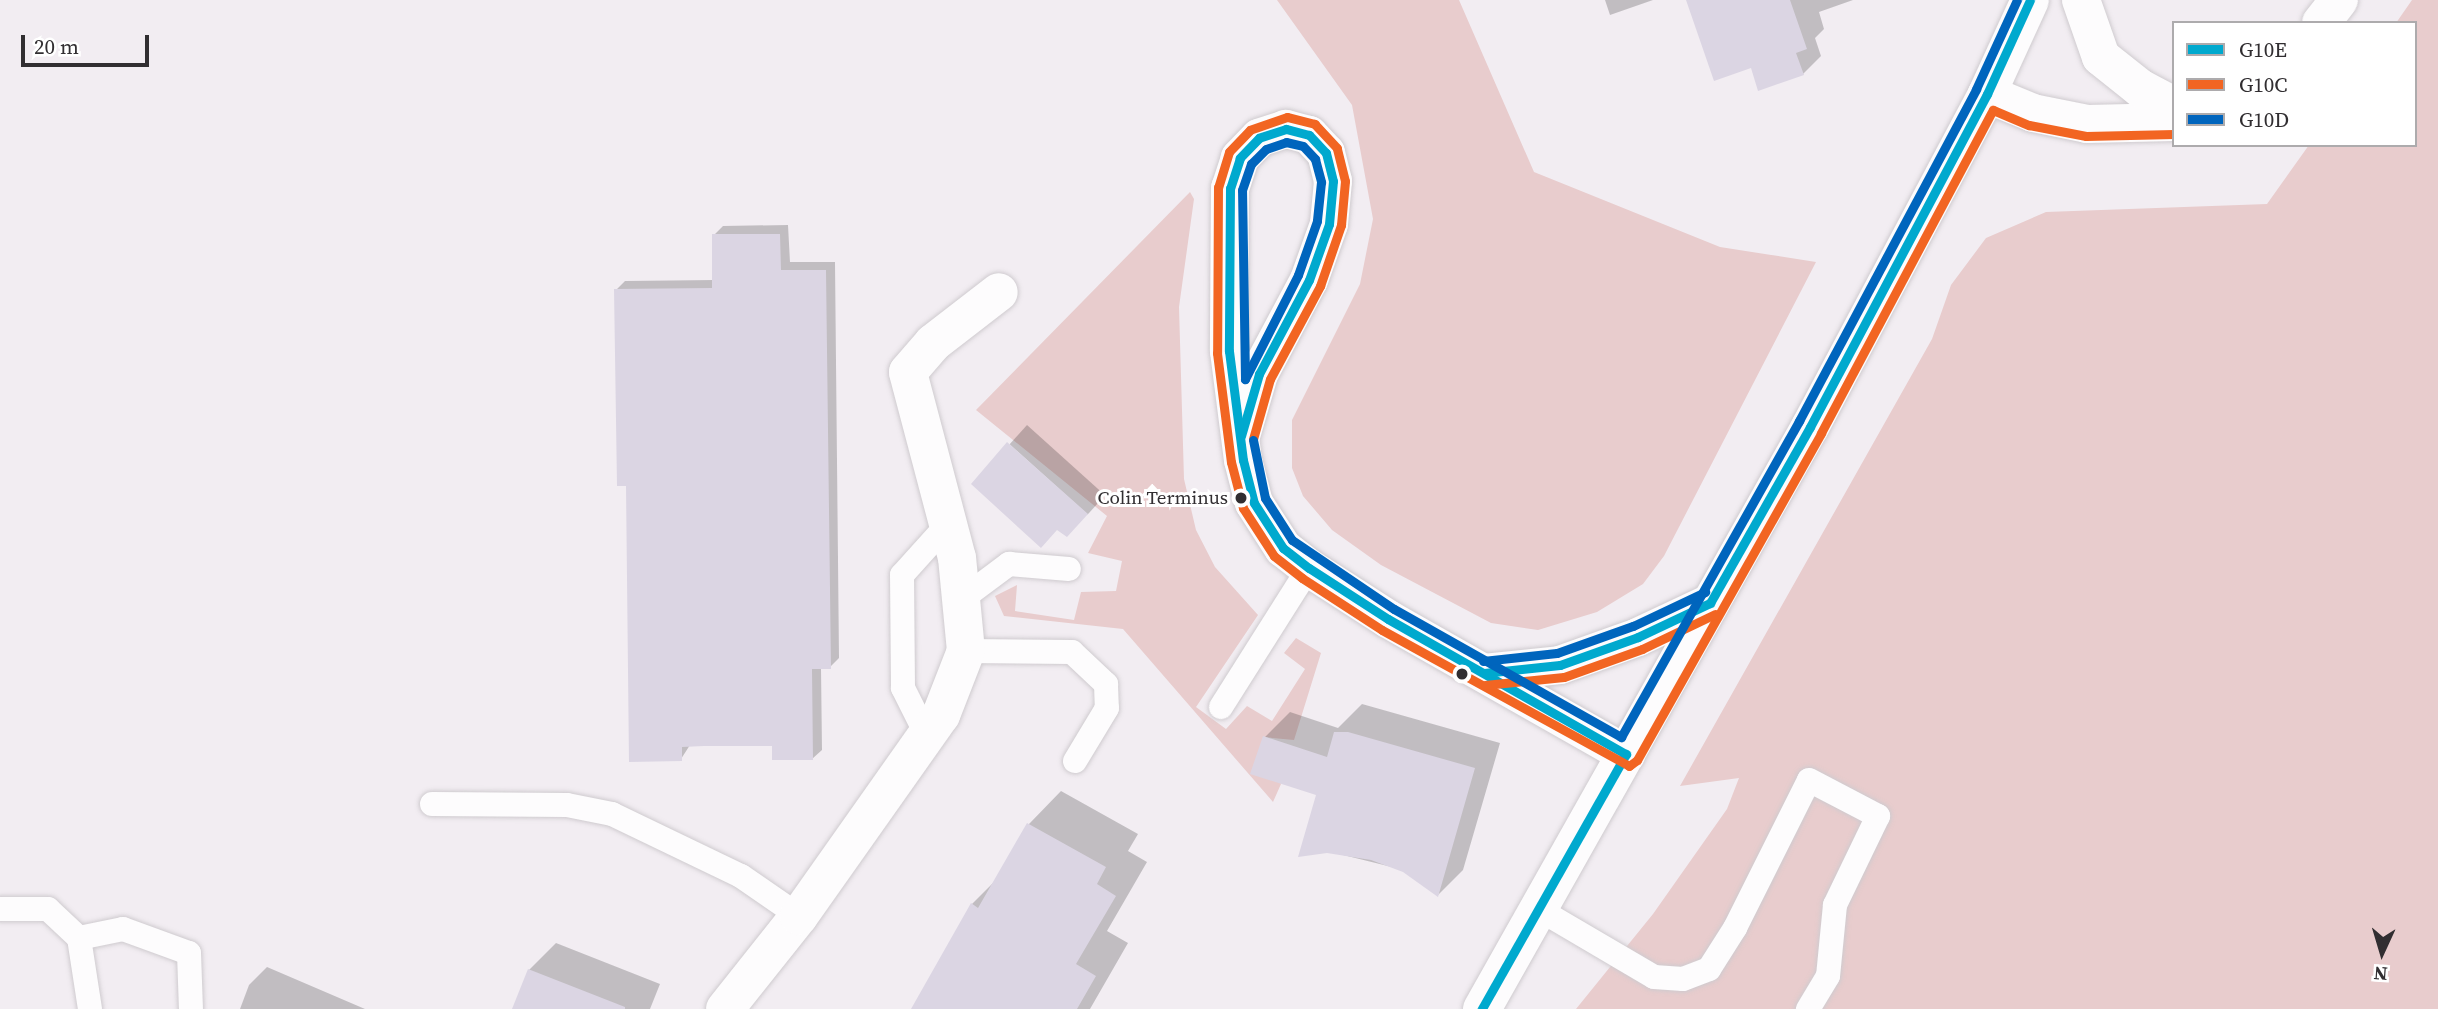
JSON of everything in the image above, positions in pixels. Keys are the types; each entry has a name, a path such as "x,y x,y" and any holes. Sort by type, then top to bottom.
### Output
{"street":[{"path":"1482,1009 1810,427 1987,94 2030,0"},
{"path":"2081,0 2101,57 2140,88 2172,105"},
{"path":"2323,21 2339,0"},
{"path":"1987,94 2033,113 2087,124 2172,122"},
{"path":"1241,436 1259,374 1308,280 1329,224 1333,181 1326,153 1309,135 1286,129 1259,138 1240,158 1230,188 1226,290 1241,436 1254,503 1283,548 1309,568 1626,754"},
{"path":"725,1009 799,916 941,715 966,651 962,599 947,524 908,372 933,344 999,292"},
{"path":"1484,673 1560,665 1638,637 1710,603"}],"lane":[{"path":"926,736 903,688 902,575 947,524"},
{"path":"962,599 1009,564 1069,569"},
{"path":"1222,707 1309,568"},
{"path":"966,651 1072,652 1106,684 1107,708 1075,761"},
{"path":"1540,910 1654,977 1683,979 1709,969 1735,928 1809,780 1878,816 1835,905 1828,976 1808,1009"},
{"path":"432,804 568,805 612,814 741,876 799,916"},
{"path":"0,909 48,909 79,938 90,1009"},
{"path":"79,938 122,929 189,953 191,1009"}],"shaded area":[{"path":"1277,0 1459,0 1534,172 1720,247 1816,262 1664,556 1643,584 1597,612 1538,630 1491,623 1381,565 1332,530 1303,496 1292,468 1292,420 1360,284 1373,219 1352,105"},
{"path":"2412,0 2438,0 2438,1009 1576,1009 1653,914 1727,809 1739,778 1680,786 1932,339 1951,285 1986,238 2046,212 2267,204 2308,147 2417,147 2417,21 2397,21"},
{"path":"1190,192 1194,199 1179,307 1184,479 1196,530 1215,567 1258,615 1196,707 1226,729 1247,706 1272,721 1305,669 1284,653 1296,638 1321,653 1294,740 1263,737 1281,784 1273,802 1123,629 1004,616 995,596 1017,585 1015,611 1074,620 1081,592 1116,591 1122,561 1088,553 1107,516 976,410"}],"building":[{"path":"1686,0 1790,0 1807,49 1796,53 1804,75 1758,91 1751,68 1714,81"},
{"path":"712,234 780,234 781,270 826,270 831,669 812,669 813,760 772,760 772,746 704,746 682,747 682,761 629,762 626,486 617,486 614,289 712,288"},
{"path":"1007,442 1088,514 1067,537 1057,530 1041,548 971,484"},
{"path":"1334,732 1348,732 1475,768 1438,897 1403,872 1371,860 1327,853 1298,857 1316,795 1250,774 1263,736 1327,757"},
{"path":"1027,823 1106,867 1097,884 1116,896 1076,964 1096,976 1077,1009 911,1009 971,903 978,908"},
{"path":"528,969 625,1007 625,1009 512,1009"}],"transit line":[{"name":"G10D","path":"1253,440 1265,498 1292,540 1394,609 1621,737 1799,421 1976,89 2017,0"},
{"name":"G10E","path":"1484,673 1560,665 1638,637 1710,603 1810,427 1987,94 2030,0"},
{"name":"G10C","path":"1253,439 1270,379 1320,286 1341,225 1345,181 1337,148 1315,124 1287,117 1250,130 1229,152 1218,187 1217,353 1231,462 1243,508 1274,556 1302,578 1382,630 1629,766 1637,760 1821,433 1993,110 2029,125 2086,136 2172,134"},
{"name":"G10E","path":"1241,436 1259,374 1309,280 1329,224 1333,181 1326,153 1309,135 1286,129 1259,138 1240,158 1230,188 1229,351 1243,460 1254,503 1283,548 1309,568 1388,619 1626,754 1482,1009"},
{"name":"G10D","path":"1286,142 1303,146 1315,159 1321,182 1317,221 1298,275 1245,379 1242,190 1251,164 1266,149 1286,142"},
{"name":"G10D","path":"1483,661 1557,653 1633,626 1705,592"},
{"name":"G10C","path":"1485,685 1564,677 1642,649 1715,614"}],"place":[{"name":"Colin Terminus","path":"1241,498"}]}
